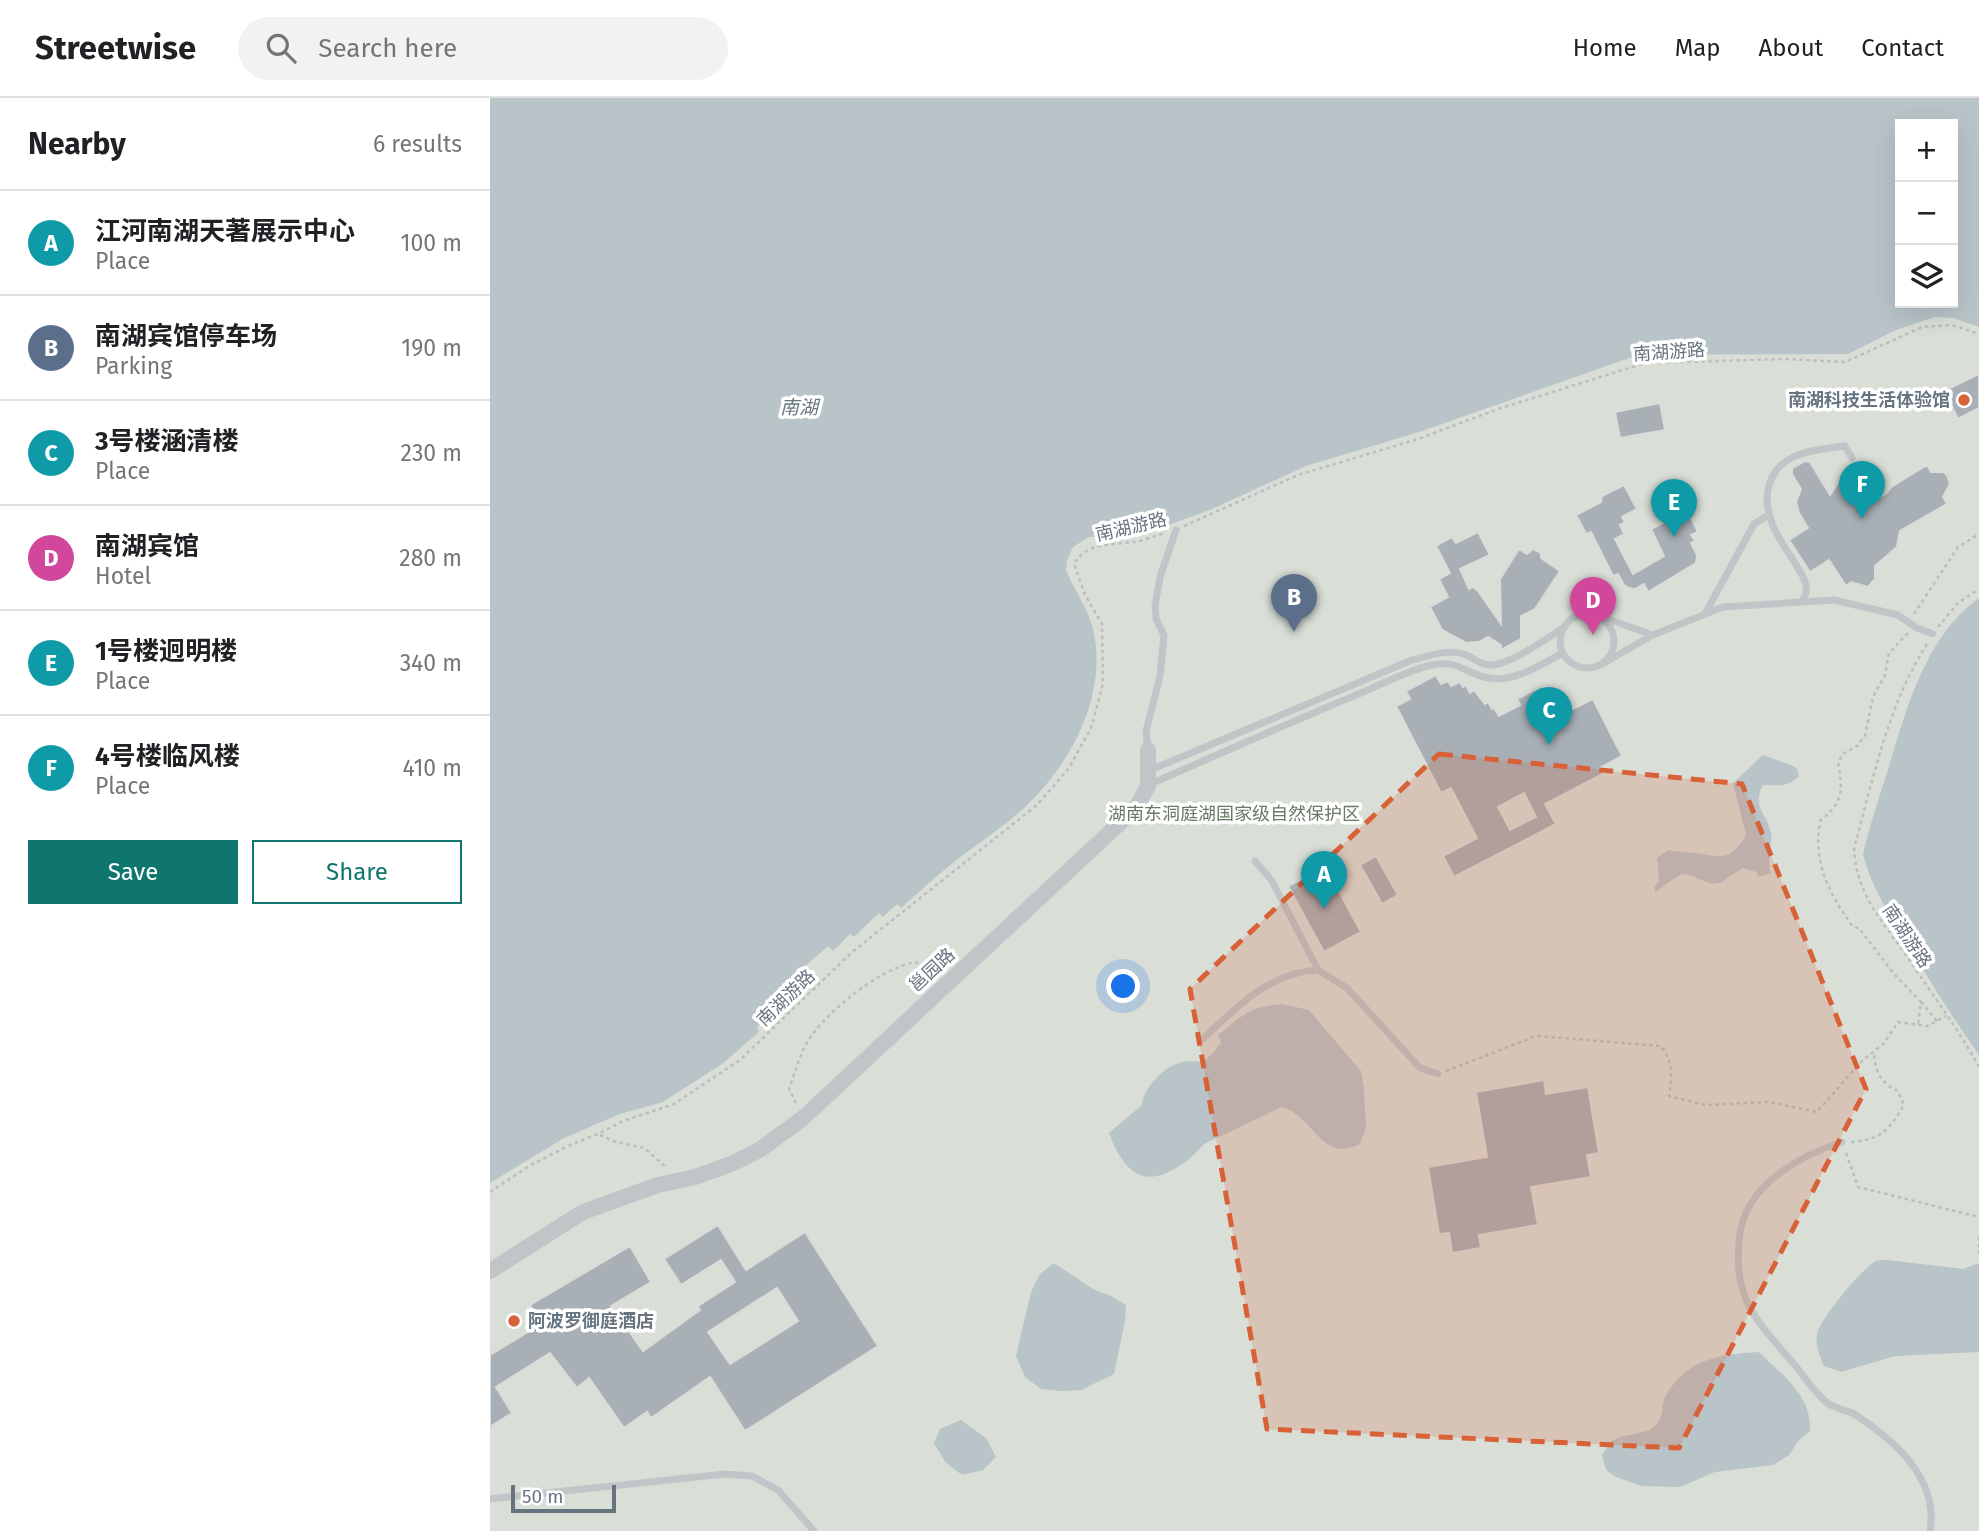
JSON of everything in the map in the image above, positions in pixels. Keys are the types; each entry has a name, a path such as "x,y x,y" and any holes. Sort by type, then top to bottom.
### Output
{"street":[{"path":"1148,750 1148,778"},
{"name":"邕园路","path":"490,1271 583,1212 658,1185 731,1164 761,1149 803,1118 1136,808 1148,778"}],"lane":[{"path":"1801,602 1806,591 1803,577 1773,528 1768,514 1767,494 1770,479 1776,468 1797,454 1845,446 1852,458"},
{"path":"1705,613 1754,524 1768,514"},
{"path":"1148,750 1146,731 1160,676 1164,635 1156,619 1155,606 1160,577 1175,530"},
{"path":"1565,627 1561,644 1563,653 1568,660 1585,668 1602,664 1653,635 1723,607 1834,600 1898,615 1917,628 1933,634"},
{"path":"1148,778 1412,660 1449,651 1466,655 1479,664 1494,665 1540,643 1577,616 1594,615 1653,635"},
{"path":"1594,615 1608,624 1614,640 1609,657 1602,664"},
{"path":"1148,778 1428,666 1456,663 1467,671 1489,679 1505,678 1563,653"},
{"path":"1255,861 1272,881 1318,970 1347,988 1420,1068 1438,1074"},
{"path":"1203,1039 1264,986 1283,976 1318,970"},
{"path":"1842,1142 1806,1158 1775,1177 1754,1197 1742,1220 1737,1257 1740,1287 1755,1318 1829,1404 1851,1412 1890,1439 1907,1457 1929,1496 1932,1512 1930,1531"},
{"path":"490,1499 725,1474 752,1476 778,1490 814,1531"}],"path":[{"name":"南湖游路","path":"490,1192 529,1166 570,1145 623,1121 674,1104 740,1060 851,953 1037,805 1069,768 1091,728 1103,684 1102,624 1085,595 1074,564 1078,556 1087,549 1135,542 1175,530 1298,475 1418,439 1498,409 1645,363 1786,359 1845,362 1922,327 1952,325 1979,334"},
{"path":"1908,622 1958,547 1979,534"},
{"name":"南湖游路","path":"1979,589 1958,603 1911,668 1893,713 1854,849 1855,868 1876,916 1908,957 1979,1068"},
{"path":"1917,628 1900,639 1889,653 1885,675 1873,697 1865,736 1857,746 1844,753 1838,762 1842,787 1840,797 1836,807 1820,821 1818,832 1825,882 1833,899 1853,927 1859,928 1894,974 1937,1021"},
{"path":"803,1118 789,1089 805,1046 824,1021 868,983 895,969 914,963 941,966 957,972"},
{"path":"1918,1024 1921,1002"},
{"path":"1438,1074 1536,1036 1612,1040 1661,1046 1673,1068 1669,1096 1705,1105 1769,1102 1817,1112 1861,1062 1884,1044 1898,1022 1927,1026 1946,1016"},
{"path":"1874,1052 1877,1074 1889,1087 1898,1091 1904,1105 1884,1133 1871,1140 1842,1142 1858,1187 1979,1217"},
{"path":"598,1134 616,1142 644,1148 680,1180"},
{"path":"1979,1237 1979,1257"}],"highlighted area":[{"path":"1439,754 1742,784 1866,1089 1679,1448 1267,1429 1190,989"}],"green space":[{"name":"湖南东洞庭湖国家级自然保护区","path":"490,98 1979,98 1979,1531 490,1531"}],"water":[{"name":"南湖","path":"490,98 1979,98 1979,327 1953,318 1935,317 1896,330 1848,354 1638,355 1419,432 1306,466 1210,510 1165,526 1129,536 1089,537 1073,547 1066,570 1093,630 1096,663 1094,686 1089,708 1070,751 1042,789 1018,814 947,868 901,908 897,904 883,917 879,913 854,937 850,934 833,951 828,946 784,985 787,993 773,1007 774,1013 757,1027 759,1032 722,1064 663,1102 620,1114 564,1138 490,1183"},
{"path":"1979,598 1979,1055 1890,915 1877,892 1863,854 1903,720 1921,674 1945,632"},
{"path":"1763,755 1793,766 1799,776 1786,784 1763,785 1760,793 1759,805 1771,833 1771,873 1759,877 1756,872 1743,868 1720,883 1712,884 1686,874 1680,875 1655,892 1654,888 1659,880 1657,858 1668,850 1723,856 1733,852 1741,842 1746,835 1733,783"},
{"path":"1282,1004 1309,1010 1361,1071 1366,1128 1360,1144 1347,1149 1336,1148 1318,1136 1293,1112 1282,1107 1204,1144 1172,1171 1151,1177 1133,1171 1118,1154 1109,1133 1142,1105 1145,1093 1158,1076 1177,1063 1203,1062 1221,1043 1218,1035 1240,1017 1261,1007"},
{"path":"1877,1261 1963,1269 1979,1263 1979,1352 1895,1356 1841,1372 1824,1366 1818,1350 1817,1334 1820,1327 1852,1283"},
{"path":"1054,1263 1093,1289 1126,1305 1114,1374 1081,1390 1041,1389 1025,1377 1016,1356 1031,1292 1040,1274"},
{"path":"1759,1352 1794,1387 1806,1407 1810,1431 1799,1440 1789,1455 1773,1465 1715,1472 1680,1487 1642,1486 1616,1477 1606,1470 1602,1455 1610,1443 1656,1425 1666,1395 1684,1373 1718,1357"},
{"path":"961,1420 986,1438 996,1457 983,1470 962,1475 946,1463 934,1443 940,1429"}],"building":[{"name":"南湖科技生活体验馆","path":"1979,374 1979,408 1958,419 1944,391"},
{"path":"1660,403 1665,430 1620,438 1615,412"},
{"path":"1805,461 1810,462 1830,495 1844,474 1848,478 1858,472 1875,500 1927,465 1931,472 1943,472 1947,475 1950,484 1943,497 1947,504 1900,531 1897,547 1875,566 1875,579 1868,587 1851,582 1846,586 1829,560 1810,572 1789,540 1808,528 1796,502 1801,489 1792,474 1792,468"},
{"path":"1624,485 1637,509 1622,517 1625,522 1620,525 1624,534 1615,539 1633,574 1664,556 1651,529 1671,519 1667,512 1684,504 1698,532 1691,535 1695,541 1691,543 1697,555 1696,563 1648,592 1644,584 1635,589 1629,588 1618,574 1613,576 1591,532 1586,534 1576,515 1601,502 1602,496"},
{"path":"1478,532 1490,555 1460,569 1469,589 1473,587 1478,591 1501,624 1500,579 1519,549 1527,554 1533,549 1541,553 1541,558 1560,571 1535,609 1521,616 1521,639 1501,650 1501,645 1488,637 1479,642 1466,643 1442,630 1430,607 1448,597 1439,579 1450,573 1436,546 1452,537 1456,543"},
{"path":"1436,675 1441,684 1448,681 1451,686 1460,682 1463,687 1466,685 1470,693 1474,690 1499,716 1520,705 1517,699 1542,686 1551,704 1566,696 1573,709 1593,699 1622,756 1600,768 1603,774 1545,804 1556,824 1454,877 1443,856 1477,838 1451,788 1441,793 1396,706 1410,699 1406,691","holes":["1524,793 1536,817 1510,830 1498,807"]},
{"path":"1376,856 1398,895 1382,904 1360,865"},
{"path":"1325,866 1361,932 1324,952 1288,886"},
{"path":"1544,1080 1546,1094 1588,1087 1599,1153 1587,1155 1591,1177 1531,1187 1538,1225 1479,1235 1481,1248 1452,1253 1449,1233 1439,1234 1428,1167 1487,1157 1476,1092"},
{"path":"718,1225 746,1270 805,1232 878,1346 745,1431 710,1377 651,1418 647,1412 624,1428 589,1378 577,1388 550,1353 496,1387 512,1413 490,1427 490,1355 541,1324 530,1305 630,1246 651,1282 611,1306 643,1351 700,1310 698,1306 735,1282 721,1260 681,1285 664,1259","holes":["777,1288 798,1321 730,1364 708,1332"]}],"place":[{"name":"南湖科技生活体验馆","path":"1964,400"},
{"name":"4号楼临风楼","path":"1862,519"},
{"name":"1号楼迥明楼","path":"1674,537"},
{"name":"南湖宾馆停车场","path":"1294,632"},
{"name":"南湖宾馆","path":"1593,635"},
{"name":"3号楼涵清楼","path":"1549,745"},
{"name":"江河南湖天著展示中心","path":"1324,909"},
{"name":"阿波罗御庭酒店","path":"514,1321"}]}
